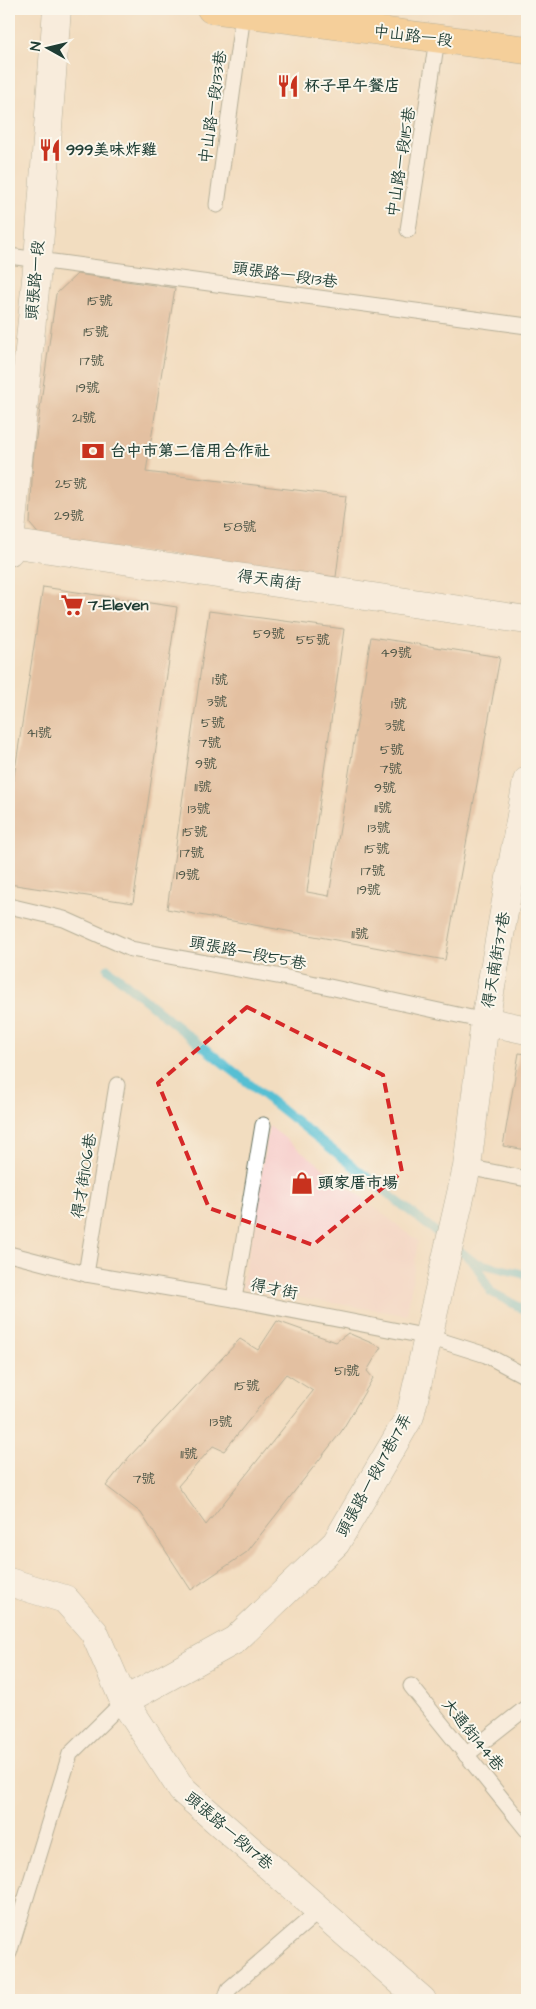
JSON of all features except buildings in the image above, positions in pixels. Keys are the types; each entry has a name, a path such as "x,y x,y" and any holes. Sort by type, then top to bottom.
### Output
{"main road":[{"name":"中山路一段","path":"211,9 527,50"}],"street":[{"name":"頭張路一段","path":"9,546 38,259 56,9"},
{"name":"得天南街","path":"9,546 527,620"},
{"name":"得天南街37巷","path":"472,1117 485,1021 527,781"},
{"name":"得天南街37巷","path":"485,1021 527,1030"},
{"name":"頭張路一段117巷17弄","path":"124,1700 235,1640 336,1543 410,1416 468,1167 472,1117"},
{"name":"頭張路一段117巷","path":"9,1582 65,1599 94,1632 124,1700 182,1790 422,2000"}],"lane":[{"name":"中山路一段133巷","path":"217,205 243,14"},
{"name":"中山路一段115巷","path":"408,230 437,39"},
{"name":"頭張路一段13巷","path":"9,256 527,326"},
{"name":"頭張路一段55巷","path":"9,906 64,919 131,949 293,979 485,1021"},
{"name":"得才街106巷","path":"86,1274 117,1085"},
{"path":"234,1299 263,1125"},
{"path":"468,1167 527,1179"},
{"name":"得才街","path":"9,1254 86,1274 234,1299 429,1337 486,1355 527,1378"},
{"name":"大通街144巷","path":"411,1686 527,1830"},
{"path":"9,1953 70,1754 124,1700"},
{"path":"466,1755 527,1707"},
{"path":"225,2000 228,1989 320,1910"}],"highlighted area":[{"path":"247,1007 383,1075 402,1172 313,1245 209,1208 158,1083"}],"shaded area":[{"name":"頭家厝市場","path":"269,1126 418,1241 407,1315 242,1288"}],"waterway":[{"path":"108,969 179,1028 474,1262 527,1275"},
{"path":"474,1262 491,1292 527,1311"}],"place":[{"name":"杯子早午餐店","path":"288,86"},
{"name":"999美味炸雞","path":"50,150"},
{"name":"台中市第二信用合作社","path":"93,451"},
{"name":"7-Eleven","path":"72,605"},
{"name":"頭家厝市場","path":"302,1183"}]}
